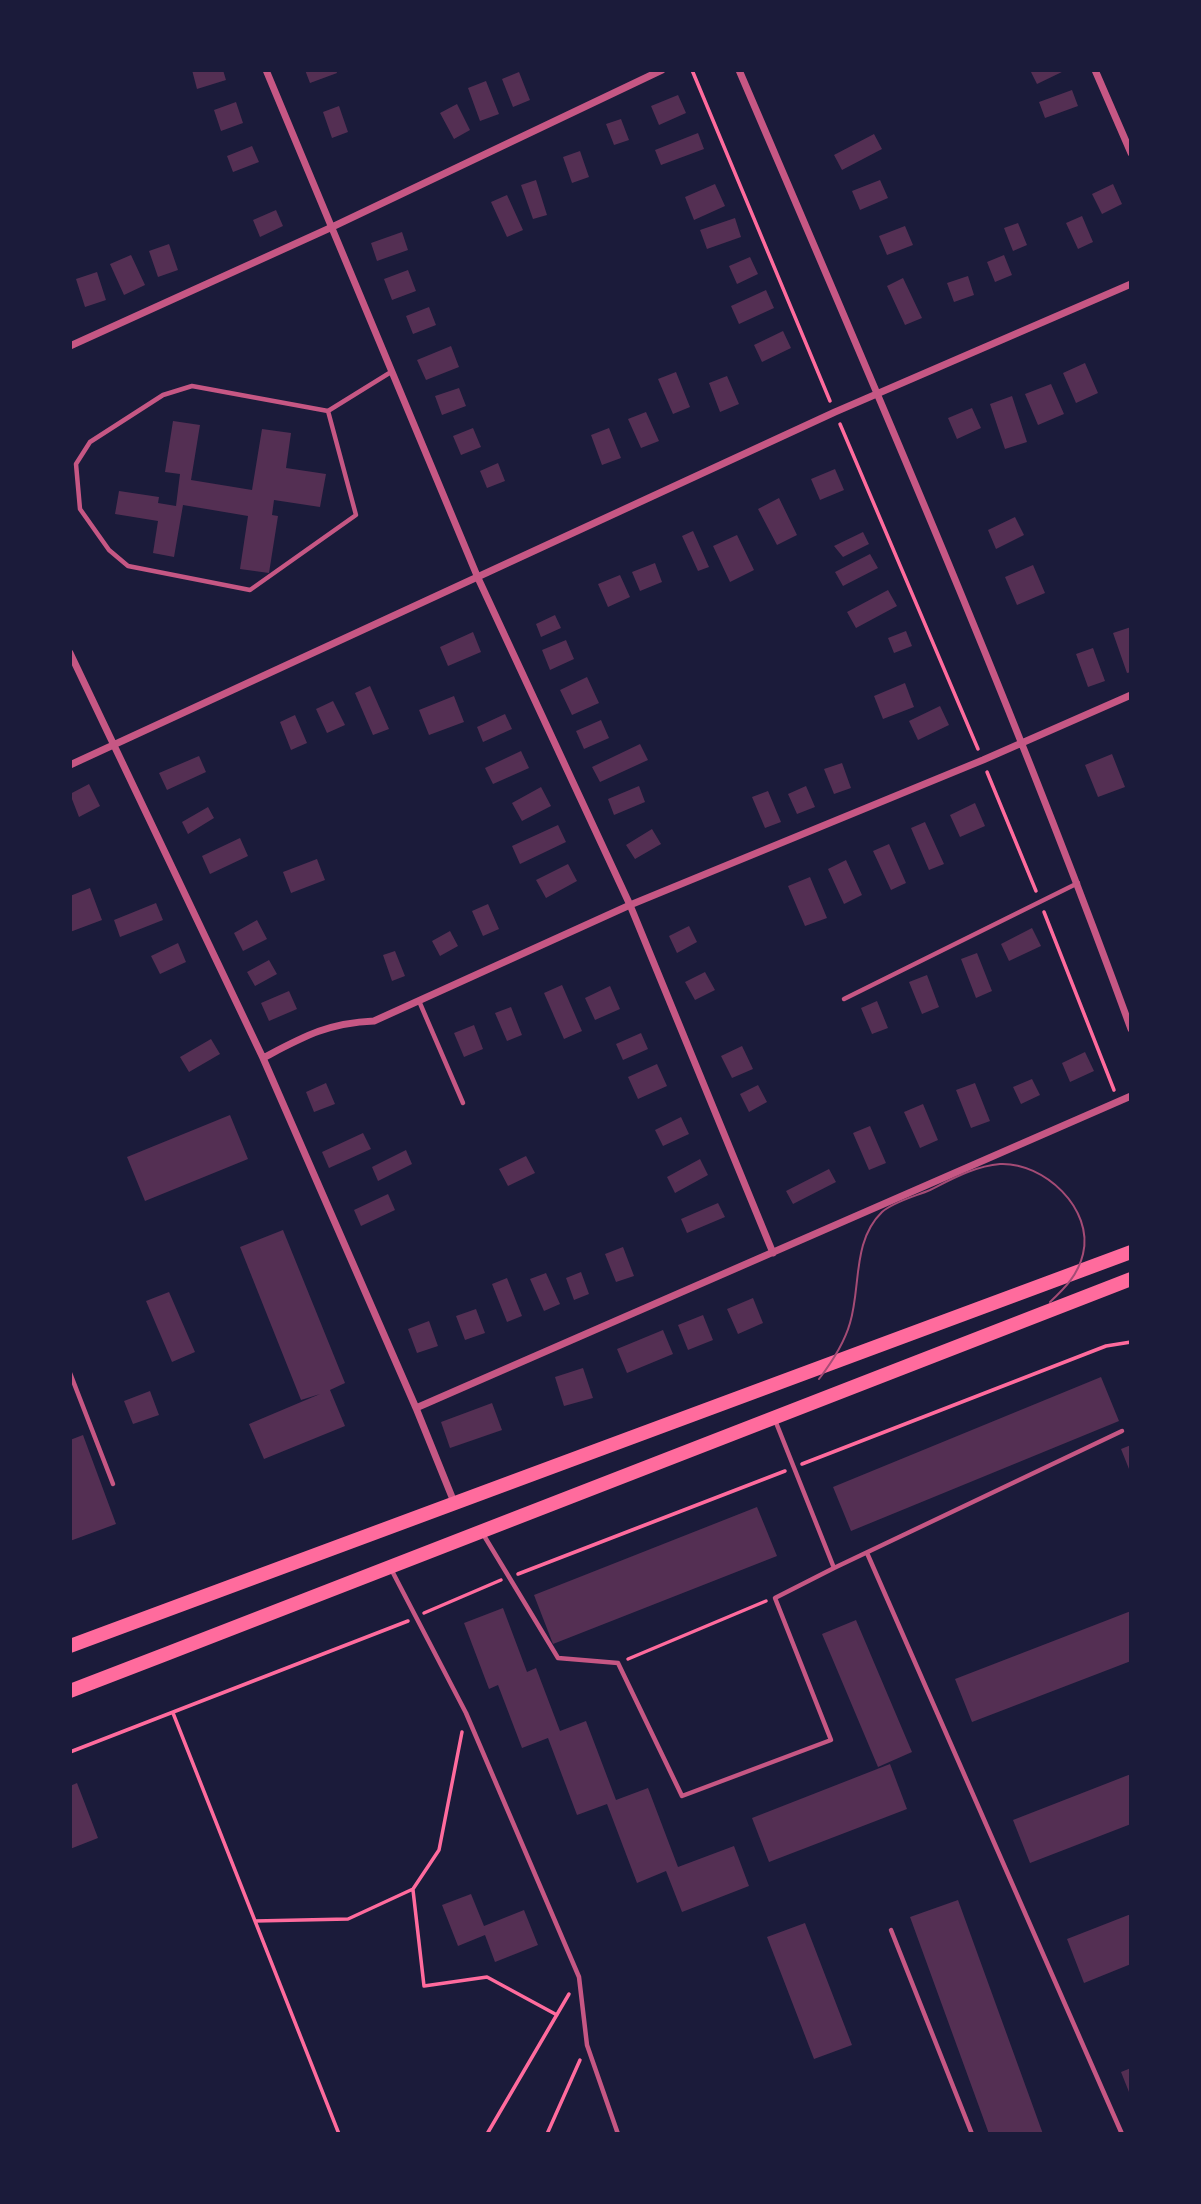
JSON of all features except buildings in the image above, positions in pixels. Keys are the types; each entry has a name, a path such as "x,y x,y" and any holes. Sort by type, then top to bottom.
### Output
{"main road":[{"path":"70,1646 1131,1252"},
{"path":"70,1691 482,1534 773,1416 1131,1279"}],"street":[{"path":"266,70 478,578 630,905 773,1253"},
{"path":"70,346 330,228 662,70"},
{"path":"739,70 877,394 1078,883 1131,1030"},
{"path":"1096,70 1131,153"},
{"path":"70,765 835,412 1131,284"},
{"path":"70,653 263,1058 416,1408 454,1502"},
{"path":"263,1058 306,1035 340,1023 374,1020 630,905 983,760 1131,695"},
{"path":"416,1408 1131,1096"}],"lane":[{"path":"328,411 355,515 250,590 128,566 109,550 80,509 76,464 90,442 163,395 192,386 328,411 391,372"},
{"path":"844,999 1078,883"},
{"path":"419,1001 463,1102"},
{"path":"70,1373 113,1484"},
{"path":"773,1416 834,1568"},
{"path":"482,1534 558,1658 618,1663 682,1796 831,1740 775,1598 1122,1431"},
{"path":"867,1553 1122,2134"},
{"path":"390,1568 466,1713 579,1977 587,2045 618,2134"},
{"path":"891,1930 972,2134"}],"path":[{"path":"692,70 983,760 1118,1102"},
{"path":"70,1752 416,1617 508,1578 1106,1346 1131,1342"},
{"path":"618,1663 775,1598"},
{"path":"173,1713 339,2134"},
{"path":"255,1921 348,1919 413,1889 439,1850 466,1713"},
{"path":"413,1889 425,1986 486,1978 557,2015"},
{"path":"487,2134 579,1977"},
{"path":"547,2134 587,2045"}],"tram line":[{"path":"819,1379 847,1331 862,1250 872,1224 892,1205 973,1170 991,1165 1017,1165 1048,1180 1062,1191 1073,1205 1081,1221 1083,1254 1074,1275 1050,1302"}]}
